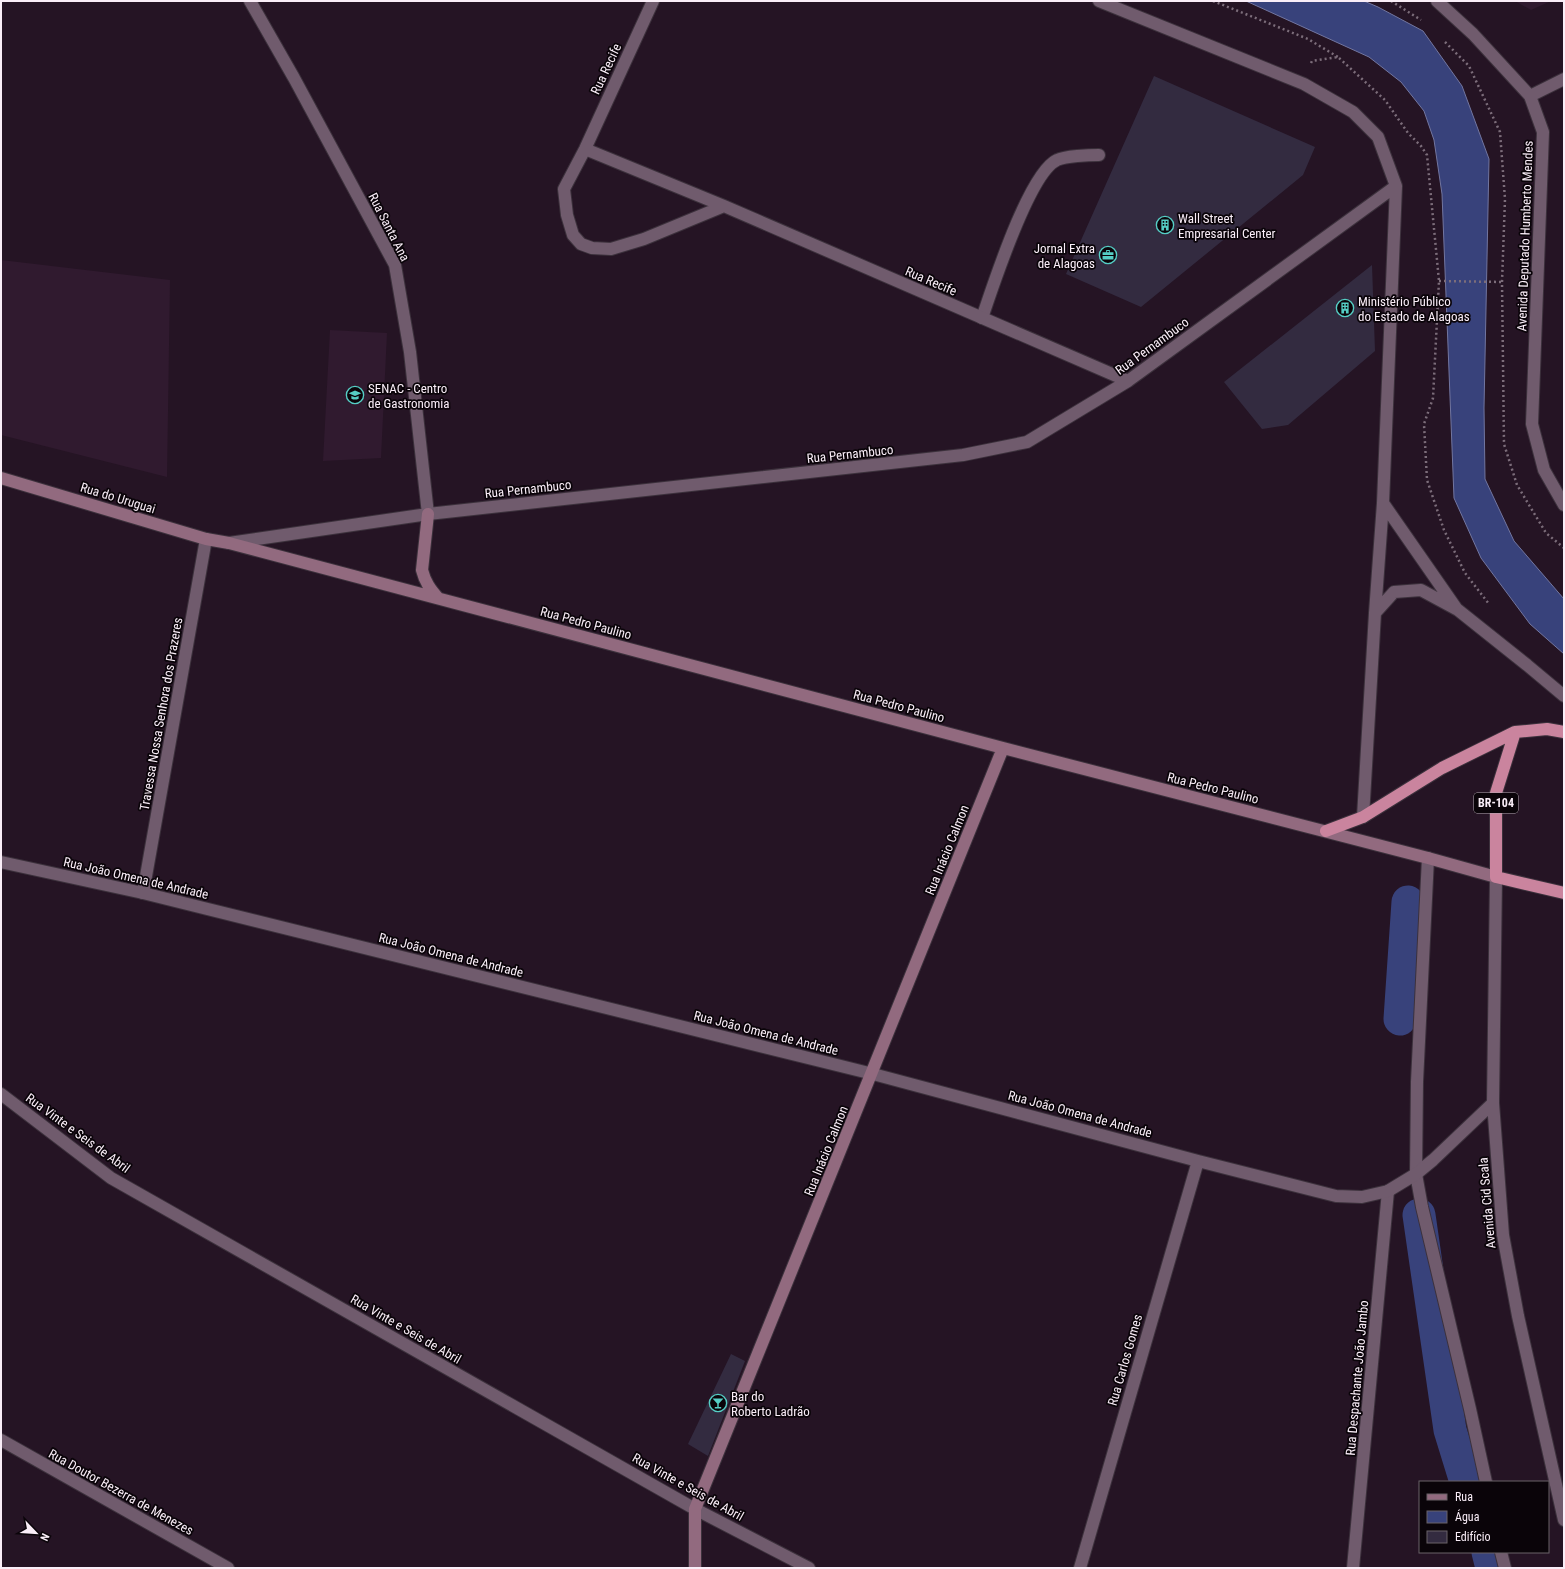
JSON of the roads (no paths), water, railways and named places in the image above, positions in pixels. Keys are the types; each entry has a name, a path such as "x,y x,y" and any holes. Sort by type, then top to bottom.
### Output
{"highway":[{"path":"1326,831 1363,817 1442,768 1515,732 1547,729 1564,732"},
{"name":"BR-104","path":"1496,877 1496,793 1515,732"},
{"name":"Rua Pedro Paulino","path":"1496,877 1564,893"}],"main road":[{"name":"Rua do Uruguai","path":"1,478 206,539 228,543"},
{"path":"428,514 422,570 424,579 429,589 438,598"},
{"name":"Rua Pedro Paulino","path":"228,543 1496,877"},
{"name":"Rua Inácio Calmon","path":"695,1568 695,1509 873,1074 1003,748"}],"street":[{"name":"Rua Santa Ana","path":"250,1 294,78 395,265 410,352 428,514"},
{"name":"Rua Recife","path":"653,1 585,149 564,189 566,215 573,235 581,244 592,248 611,250 644,239 724,206"},
{"path":"1099,1 1304,84 1353,112 1378,137 1396,186 1383,503 1363,817"},
{"name":"Avenida Deputado Humberto Mendes","path":"1437,1 1473,34 1530,96 1543,132 1532,424 1544,470 1564,505"},
{"path":"1530,96 1564,79"},
{"name":"Rua Recife","path":"585,149 724,206 1128,381"},
{"path":"982,318 1012,234 1030,194 1044,172 1057,160 1099,155"},
{"name":"Rua Pernambuco","path":"228,543 428,514 963,455 1027,442 1128,381 1396,186"},
{"path":"1383,503 1458,610"},
{"name":"Travessa Nossa Senhora dos Prazeres","path":"143,893 206,539"},
{"path":"1375,613 1394,592 1421,590 1458,610 1564,696"},
{"path":"1428,858 1416,1082 1416,1174 1486,1481"},
{"name":"Rua João Omena de Andrade","path":"1,862 143,893 873,1074 1336,1196 1362,1197 1388,1191 1416,1174 1433,1160 1493,1103"},
{"name":"Avenida Cid Scala","path":"1496,877 1493,1103 1503,1235 1518,1316 1564,1520"},
{"name":"Rua Vinte e Seis de Abril","path":"1,1094 111,1178 695,1509 809,1568"},
{"name":"Rua Carlos Gomes","path":"1080,1568 1198,1160"},
{"name":"Rua Despachante João Jambo","path":"1353,1568 1388,1191"},
{"name":"Rua Doutor Bezerra de Menezes","path":"1,1440 228,1568"},
{"path":"1501,1553 1505,1568"}],"water":[{"path":"1246,1 1364,1 1423,31 1462,86 1489,159 1484,408 1485,479 1514,541 1564,599 1564,654 1530,624 1481,558 1454,498 1442,194 1434,140 1424,111 1401,82 1369,57"}],"waterway":[{"path":"1400,1019 1408,902"},
{"path":"1419,1215 1450,1430 1466,1481"},
{"path":"1488,1553 1492,1568"}],"place":[{"name":"Wall Street Empresarial Center","path":"1165,225"},
{"name":"Jornal Extra de Alagoas","path":"1108,255"},
{"name":"Ministério Público do Estado de Alagoas","path":"1345,308"},
{"name":"SENAC - Centro de Gastronomia","path":"355,395"},
{"name":"Bar do Roberto Ladrão","path":"718,1403"}]}
